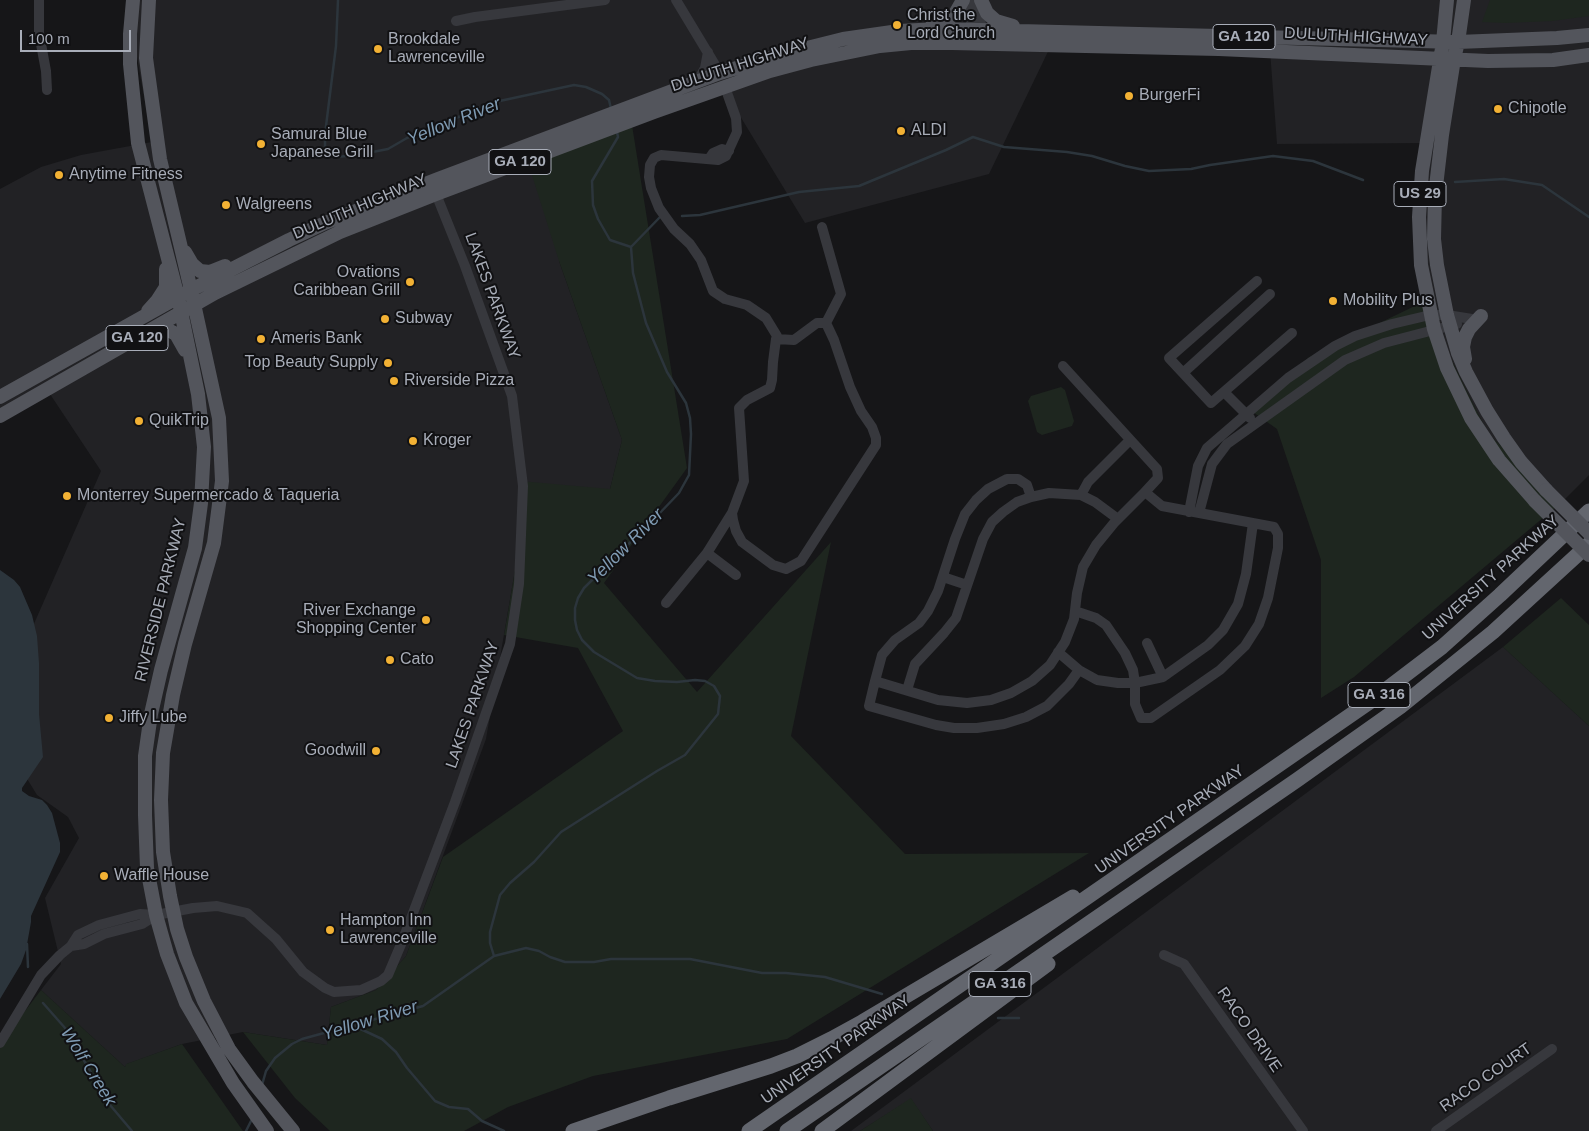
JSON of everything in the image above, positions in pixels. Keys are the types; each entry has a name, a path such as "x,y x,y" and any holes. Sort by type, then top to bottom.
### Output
{"highway":[{"name":"UNIVERSITY PARKWAY","path":"749,1131 1334,727 1412,670 1442,647 1589,512"},
{"name":"GA 316","path":"787,1131 1214,837 1400,706 1500,626 1589,544"},
{"path":"822,1131 1026,979 1186,864 1214,837"},
{"path":"573,1131 771,1066 831,1039 1105,878 1150,854"}],"main road":[{"name":"RIVERSIDE PARKWAY","path":"133,0 130,64 138,143 178,297 198,394 204,447 202,503 195,548 152,708 144,764 147,868 156,915 170,966 186,1003 214,1054 263,1126"},
{"name":"RIVERSIDE PARKWAY","path":"149,0 146,58 160,159 219,418 222,481 214,543 185,644 164,752 161,817 163,852 173,912 186,957 204,1001 229,1049 289,1126"},
{"path":"924,29 943,22 955,14 964,0"},
{"path":"980,0 987,13 996,21 1030,31"},
{"path":"1443,42 1447,0"},
{"path":"1447,59 1458,42 1464,0"},
{"name":"DULUTH HIGHWAY","path":"0,416 215,293 340,232 631,113 720,73 843,39 924,29 977,36 1488,61 1553,60 1589,55"},
{"name":"DULUTH HIGHWAY","path":"631,113 654,112 746,79 810,60 880,46 1030,31 1443,42 1589,35"},
{"name":"US 29","path":"1443,42 1447,59 1434,215 1434,239 1448,321 1466,372 1504,438 1521,462 1589,534"},
{"path":"725,87 736,73 787,53"},
{"name":"US 29","path":"1447,59 1422,172 1418,217 1420,265 1434,329 1447,368 1471,418 1499,460 1535,501 1589,555"},
{"path":"654,112 657,106 708,86 720,73"},
{"path":"134,117 145,138 154,173 159,178 164,179"},
{"name":"DULUTH HIGHWAY","path":"0,398 89,346 272,248 341,217 438,179 601,125"},
{"path":"179,240 192,264 200,271 210,272 272,248"},
{"path":"141,318 157,301 166,287 166,251"},
{"path":"200,330 202,316 215,293"},
{"path":"1466,372 1465,337 1469,329 1481,316"},
{"path":"93,362 99,365 161,331 168,330 176,334 191,362"}],"street":[{"path":"39,0 39,33 46,71 47,90"},
{"path":"456,21 605,0"},
{"path":"676,0 720,73"},
{"path":"969,0 977,36"},
{"path":"977,36 980,0"},
{"path":"697,82 705,68 708,52"},
{"path":"733,106 738,90 746,79"},
{"path":"666,604 707,554 732,513 744,482 739,408 746,400 770,388 777,337 766,318 747,305 725,299 713,291 701,260 690,244 674,230 659,208 651,188 649,177 650,165 654,158 660,155 709,158 713,153 722,149 729,151 737,132 733,106 725,87"},
{"name":"LAKES PARKWAY","path":"173,912 217,906 247,913 276,939 304,972 325,988 334,992 361,990 388,975 455,802 510,644 520,584 523,486 512,396 466,268 436,194"},
{"path":"822,227 841,294 826,323"},
{"path":"1257,281 1169,358 1211,403 1292,333"},
{"path":"1183,373 1270,294"},
{"path":"1194,513 1198,466 1207,448 1288,378 1335,346 1355,336 1392,324 1430,315 1448,321"},
{"path":"1194,513 1212,464 1227,444 1345,360 1384,343 1434,329 1448,321"},
{"path":"777,337 794,340 817,323 826,323"},
{"path":"732,513 736,532 742,542 773,565 786,569 801,561 876,445 876,438 872,428 860,411 826,323"},
{"path":"875,681 938,700 967,703 990,700 1032,681 1050,664 1065,642 1074,619 1083,567 1096,545 1118,519 1158,478 1156,469 1063,366"},
{"path":"1224,392 1256,423"},
{"path":"1081,495 1088,482 1130,440"},
{"path":"1031,497 1026,485 1018,479 1007,479 988,489 965,514 938,591 928,611 918,623 895,640 882,655 869,706 936,725 954,728 977,728 1004,724 1026,717 1047,706 1069,684 1079,670"},
{"path":"1075,611 1096,618 1106,625 1125,653 1133,670 1135,704 1141,718 1151,718 1220,670 1245,646 1259,624 1268,598 1278,548 1278,534 1274,527 1162,506 1145,492"},
{"path":"907,690 915,664 956,618 983,539 992,522 1017,502 1049,493 1081,495 1095,502 1118,519"},
{"path":"1058,652 1079,670 1097,680 1135,683 1163,677 1208,645 1223,630 1238,604 1246,574 1254,523"},
{"path":"707,554 736,575"},
{"path":"943,577 967,585"},
{"path":"1147,642 1163,677"},
{"path":"0,1043 33,986 50,965 71,946 84,944 104,934 142,924 156,915 173,912"},
{"name":"RACO DRIVE","path":"1164,955 1184,964 1303,1131"},
{"name":"RACO COURT","path":"1436,1131 1552,1049"}],"shaded area":[{"path":"138,0 1589,0 1589,475 1563,501 1488,434 1423,302 1427,143 1277,144 1269,37 1056,35 989,174 805,223 720,83 631,119 559,261 622,440 610,489 524,518 486,739 406,956 376,990 331,1007 327,1045 243,1032 182,1044 127,1064 125,1067 41,990 61,964 45,898 79,838 68,817 37,795 18,764 26,642 101,471 50,394 0,415 0,189 41,167 81,155 152,142 131,23"},
{"path":"1490,0 1589,0 1589,16 1552,21 1482,22"},
{"path":"631,119 687,468 604,583 697,692 831,542 791,736 905,854 1089,853 787,1039 593,1076 508,1107 464,1131 330,1131 295,1098 243,1032 327,1045 331,1007 376,990 406,956 443,857 623,731 578,648 504,635 524,518 520,481 610,489 622,440 559,261 526,156"},
{"path":"1423,302 1488,434 1563,501 1354,677 1321,698 1321,560 1277,429 1250,410 1309,357"},
{"path":"1061,387 1065,390 1074,421 1072,426 1042,435 1037,432 1028,401 1031,396"},
{"path":"0,570 20,587 32,615 37,636 39,714 43,757 22,788 22,791 29,796 42,800 52,813 60,843 60,852 31,916 26,950 21,964 0,999"},
{"path":"1561,598 1589,625 1589,726 1503,647"},
{"path":"1503,647 1589,726 1589,1131 933,1131 911,1099 860,1131 851,1131"},
{"path":"41,990 125,1067 126,1064 182,1044 243,1131 0,1131 0,1044"},
{"path":"911,1098 933,1131 860,1131"}],"waterway":[{"name":"Yellow River","path":"338,0 336,46 325,134 325,147 329,155 336,157 357,155 388,149 407,138 495,102 574,85 586,87 602,94 609,100 611,109"},
{"name":"Yellow River","path":"617,132 618,137 592,181 593,205 598,219 610,240 631,247"},
{"path":"682,216 700,215 799,192 859,186 973,137 1004,147 1092,156 1149,171 1191,169 1273,156 1313,161 1363,180"},
{"path":"1455,182 1504,179 1542,185 1589,217"},
{"path":"631,247 661,216"},
{"name":"Yellow River","path":"494,956 490,943 490,932 500,895 510,883 534,862 561,832 685,755 718,714 720,696 714,686 705,681 677,682 637,678 594,652 582,640 575,620 575,608 584,588 679,493 689,475 690,418 686,403 667,372 646,323 633,273 631,247"},
{"name":"Wolf Creek","path":"27,944 28,967"},
{"path":"262,1085 266,1071 275,1058 292,1044 302,1039 423,1006 494,956 526,948 539,951 565,962 594,962 611,959 690,959 762,973 786,973 825,977 882,994"},
{"name":"Wolf Creek","path":"43,1003 65,1028 110,1105 132,1131"},
{"path":"998,1018 1019,1018"},
{"path":"352,1025 382,1039 396,1052 435,1101 449,1107 468,1109 482,1121 504,1131"},
{"name":"Yellow River","path":"246,1131 252,1119"}],"place":[{"name":"Christ the Lord Church","path":"897,25"},
{"name":"Brookdale Lawrenceville","path":"378,49"},
{"name":"BurgerFi","path":"1129,96"},
{"name":"Chipotle","path":"1498,109"},
{"name":"ALDI","path":"901,131"},
{"name":"Samurai Blue Japanese Grill","path":"261,144"},
{"name":"Anytime Fitness","path":"59,175"},
{"name":"Walgreens","path":"226,205"},
{"name":"Ovations Caribbean Grill","path":"410,282"},
{"name":"Mobility Plus","path":"1333,301"},
{"name":"Subway","path":"385,319"},
{"name":"Ameris Bank","path":"261,339"},
{"name":"Top Beauty Supply","path":"388,363"},
{"name":"Riverside Pizza","path":"394,381"},
{"name":"QuikTrip","path":"139,421"},
{"name":"Kroger","path":"413,441"},
{"name":"Monterrey Supermercado & Taqueria","path":"67,496"},
{"name":"River Exchange Shopping Center","path":"426,620"},
{"name":"Cato","path":"390,660"},
{"name":"Jiffy Lube","path":"109,718"},
{"name":"Goodwill","path":"376,751"},
{"name":"Waffle House","path":"104,876"},
{"name":"Hampton Inn Lawrenceville","path":"330,930"}]}
